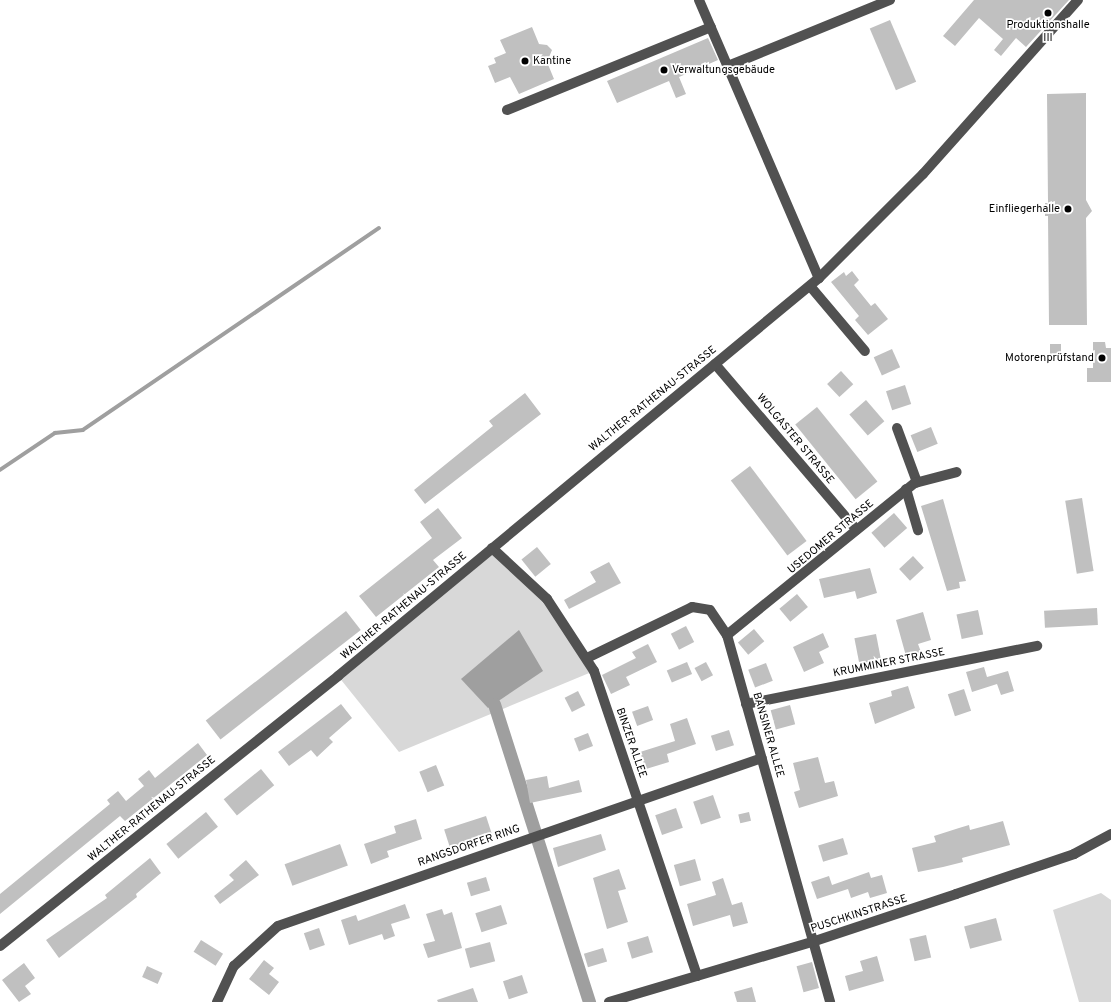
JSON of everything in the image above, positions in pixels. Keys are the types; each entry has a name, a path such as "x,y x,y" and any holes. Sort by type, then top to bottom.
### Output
{"street":[{"path":"699,0 819,278"},
{"path":"728,66 890,0"},
{"name":"WALTHER-RATHENAU-STRASSE","path":"0,946 492,548 810,286 923,174 1078,0"},
{"path":"507,110 711,27"},
{"path":"810,286 865,351"},
{"name":"WOLGASTER STRASSE","path":"715,364 857,530"},
{"path":"897,428 917,482"},
{"name":"USEDOMER STRASSE","path":"727,635 906,489 917,482 957,472"},
{"path":"906,489 918,530"},
{"name":"BINZER ALLEE","path":"492,548 547,599 587,658 698,976"},
{"name":"BANSINER ALLEE","path":"587,658 692,607 710,610 727,635 830,1002"},
{"name":"KRUMMINER STRASSE","path":"746,704 1037,646"},
{"name":"RANGSDORFER RING","path":"217,1002 234,966 278,926 522,840 762,758"},
{"name":"PUSCHKINSTRASSE","path":"609,1002 814,941 1074,854 1111,834"}],"shaded area":[{"path":"492,548 547,599 594,671 399,752 338,676"},
{"path":"519,630 543,671 488,708 461,679"},
{"path":"1101,893 1111,900 1111,1002 1079,1002 1053,910"}],"building":[{"path":"974,0 1069,0 1026,47 1016,38 1001,56 994,50 1003,39 979,18 955,46 943,36"},
{"path":"890,20 916,82 896,90 870,29"},
{"path":"532,27 539,44 547,45 552,50 547,62 554,79 519,94 510,77 495,83 488,66 496,63 494,58 506,53 500,40"},
{"name":"Verwaltungsgebäude","path":"708,38 718,60 679,77 686,94 676,98 669,81 617,103 607,81"},
{"name":"Einfliegerhalle","path":"1086,93 1086,200 1092,211 1086,218 1087,325 1049,325 1048,216 1045,216 1045,203 1048,203 1047,94"},
{"path":"852,271 859,280 854,285 871,306 875,303 888,319 868,335 855,320 859,316 831,282 844,272 846,276"},
{"name":"Motorenprüfstand","path":"1093,342 1105,342 1106,348 1111,348 1111,382 1087,382 1087,368 1093,368"},
{"path":"1050,344 1061,344 1061,354 1050,354"},
{"path":"892,349 900,367 882,375 874,357"},
{"path":"841,371 853,384 839,397 827,384"},
{"path":"905,385 911,404 892,410 886,391"},
{"path":"525,393 541,414 425,504 414,490 493,426 489,421"},
{"path":"866,400 884,421 868,436 849,414"},
{"path":"817,407 877,482 856,499 795,425"},
{"path":"931,427 938,444 917,452 911,435"},
{"path":"750,466 807,541 787,556 731,480"},
{"path":"1082,498 1094,571 1077,574 1065,501"},
{"path":"943,499 966,581 959,582 960,588 947,591 921,506"},
{"path":"438,508 462,538 433,560 439,567 376,617 359,596 432,538 420,522"},
{"path":"894,513 907,528 884,548 871,533"},
{"path":"537,547 551,564 535,577 521,560"},
{"path":"913,556 924,568 910,581 899,569"},
{"path":"609,562 621,583 569,609 564,600 596,582 590,572"},
{"path":"870,568 877,593 857,599 855,591 824,598 819,579"},
{"path":"797,594 808,607 790,622 779,609"},
{"path":"1097,608 1098,625 1045,628 1044,611"},
{"path":"978,610 983,634 962,639 956,615"},
{"path":"346,611 361,630 221,740 206,721"},
{"path":"923,612 931,640 918,644 921,652 906,656 896,620"},
{"path":"686,626 694,642 679,650 671,634"},
{"path":"754,629 764,641 748,655 738,642"},
{"path":"823,633 829,647 819,652 824,663 804,672 793,647"},
{"path":"876,634 881,660 859,664 854,638"},
{"path":"648,644 657,662 626,677 630,685 611,694 602,675 636,658 632,652"},
{"path":"687,662 692,674 672,683 667,671"},
{"path":"706,662 713,675 702,681 695,668"},
{"path":"766,663 773,681 755,688 748,670"},
{"path":"984,667 987,677 1008,671 1014,691 1001,695 997,684 972,692 966,672"},
{"path":"908,686 915,708 875,724 869,703 892,696 891,691"},
{"path":"964,689 971,711 955,716 948,694"},
{"path":"578,691 585,705 572,712 565,698"},
{"path":"341,704 352,718 329,738 333,742 317,757 311,750 289,766 278,752"},
{"path":"790,705 795,724 776,729 771,710"},
{"path":"648,706 653,720 637,726 632,712"},
{"path":"687,718 696,744 667,754 669,762 646,769 640,752 675,741 670,724"},
{"path":"729,730 734,745 716,751 711,736"},
{"path":"588,733 593,746 579,751 574,738"},
{"path":"198,743 207,755 125,821 120,816 0,914 0,894 110,804 107,800 118,791 126,801 144,786 138,779 149,770 155,778"},
{"path":"818,757 825,783 834,781 838,796 799,808 794,792 800,790 793,763"},
{"path":"436,765 444,785 428,792 419,772"},
{"path":"261,769 274,785 237,816 224,799"},
{"path":"547,776 549,788 579,780 582,792 530,803 526,780"},
{"path":"713,795 721,818 701,825 693,802"},
{"path":"676,808 683,828 662,835 655,815"},
{"path":"206,812 218,827 178,859 166,844"},
{"path":"749,812 751,821 740,823 738,814"},
{"path":"486,816 492,834 450,848 444,830"},
{"path":"416,819 422,839 387,851 389,857 371,864 364,844 396,833 394,826"},
{"path":"1003,821 1010,845 962,858 963,862 918,872 912,848 936,842 934,836 969,825 970,830"},
{"path":"601,834 606,850 558,867 553,848"},
{"path":"843,838 848,854 823,862 818,846"},
{"path":"340,844 348,866 292,886 285,864"},
{"path":"150,858 161,873 136,894 137,897 59,958 46,940 107,898 105,895"},
{"path":"695,859 701,880 680,886 674,865"},
{"path":"246,860 259,875 220,904 214,896 234,880 229,875"},
{"path":"619,869 626,889 618,891 628,922 607,929 593,878"},
{"path":"869,872 871,878 882,875 887,893 870,898 868,892 851,898 848,889 817,899 811,882 829,876 832,885"},
{"path":"486,877 490,890 471,896 467,883"},
{"path":"723,878 732,905 742,902 748,923 733,927 730,915 693,926 687,904 716,895 712,882"},
{"path":"405,904 410,918 391,924 395,936 384,940 382,934 349,945 341,920 356,915 358,921"},
{"path":"501,905 507,924 482,932 475,913"},
{"path":"442,909 444,915 452,912 462,948 428,958 423,944 435,941 426,914"},
{"path":"996,918 1002,940 970,949 964,927"},
{"path":"319,928 325,945 310,950 304,933"},
{"path":"926,935 931,957 915,961 909,939"},
{"path":"648,936 653,952 632,959 627,942"},
{"path":"201,940 223,954 216,966 194,952"},
{"path":"490,942 495,961 470,968 465,949"},
{"path":"603,948 607,961 588,967 584,954"},
{"path":"877,956 884,981 849,991 845,976 863,971 860,961"},
{"path":"264,960 274,968 269,974 279,982 269,995 249,979"},
{"path":"812,962 819,988 804,992 797,966"},
{"path":"24,963 35,978 25,986 31,994 19,1002 2,980"},
{"path":"147,966 163,973 158,984 142,977"},
{"path":"522,975 528,993 509,999 503,981"},
{"path":"752,987 756,1002 737,1002 734,992"},
{"path":"473,988 478,1002 438,1002 437,1000"}],"waterway":[{"path":"0,470 55,433 83,430 379,228"},
{"path":"494,704 589,1002"}],"place":[{"name":"Produktionshalle III","path":"1048,13"},
{"name":"Kantine","path":"525,61"},
{"name":"Verwaltungsgebäude","path":"664,70"},
{"name":"Einfliegerhalle","path":"1068,209"},
{"name":"Motorenprüfstand","path":"1102,358"}]}
